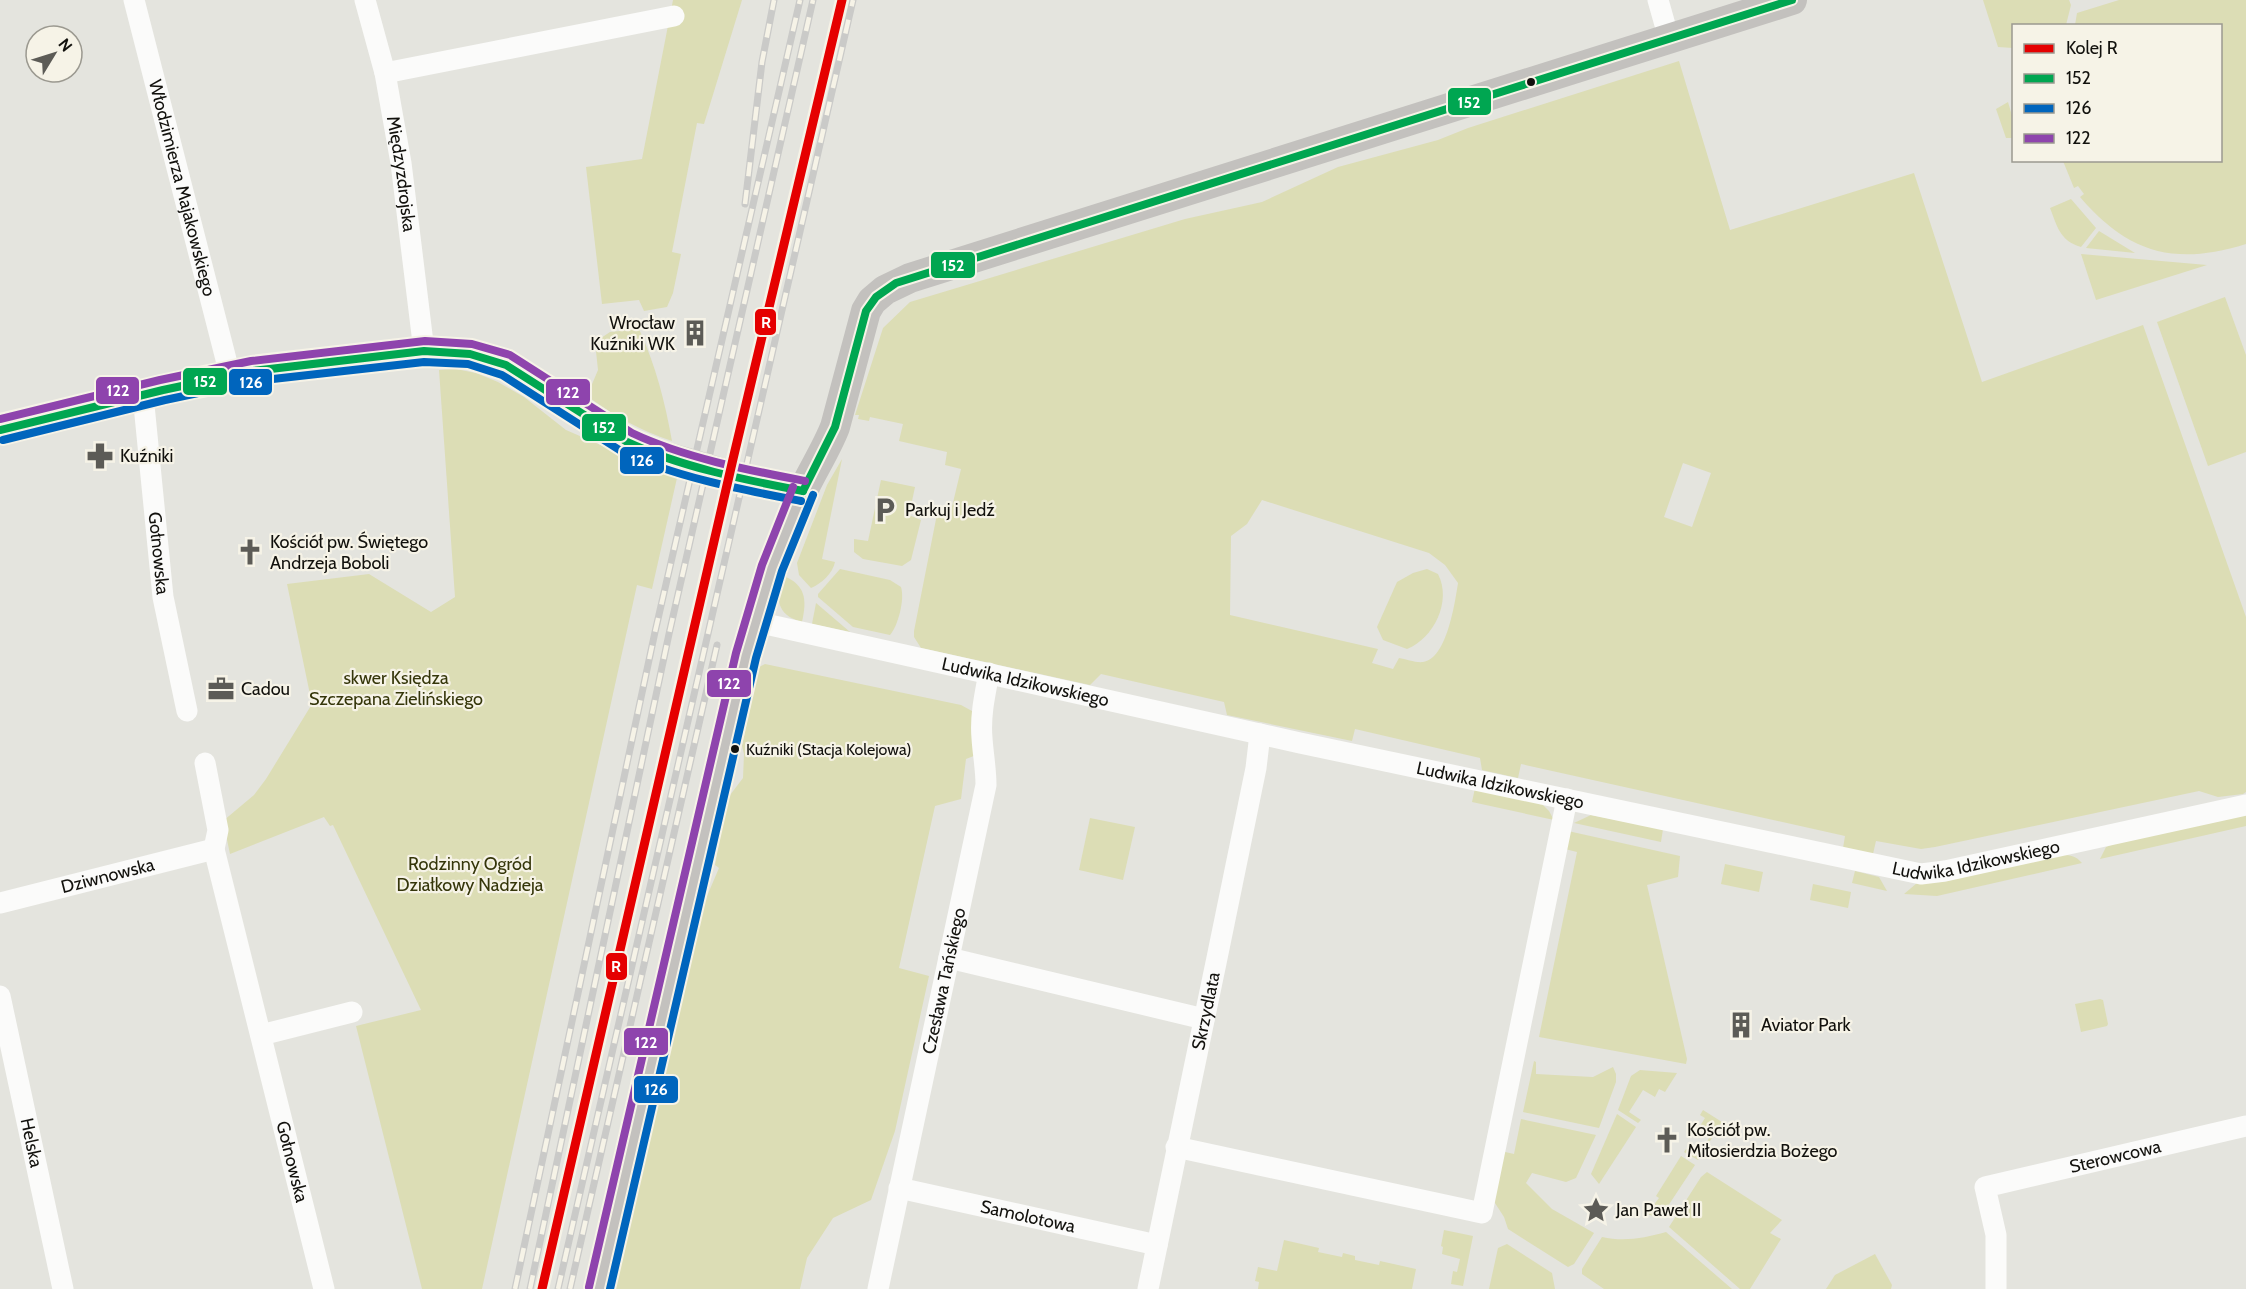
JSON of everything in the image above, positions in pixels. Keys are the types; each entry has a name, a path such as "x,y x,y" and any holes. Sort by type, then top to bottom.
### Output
{"street":[{"name":"Włodzimierza Majakowskiego","path":"134,0 230,375"},
{"name":"Międzyzdrojska","path":"365,0 385,73 401,163 424,351"},
{"path":"1658,0 1669,39"},
{"path":"599,1289 743,666 772,568 803,491 835,427 866,311 876,297 897,283 1792,0"},
{"path":"385,73 674,16"},
{"path":"0,430 230,375 424,351 470,354 506,365 627,442 646,451 753,482 803,491"},
{"name":"Gołnowska","path":"143,395 163,597 188,711"},
{"name":"Ludwika Idzikowskiego","path":"756,622 1260,734 1921,874 1945,871 2246,805"},
{"name":"Czesława Tańskiego","path":"878,1289 986,785 986,761 981,737 982,707 989,673"},
{"name":"Skrzydlata","path":"1148,1289 1253,780 1260,734"},
{"name":"Gołnowska","path":"205,763 218,830 214,849 324,1289"},
{"path":"1176,1147 1482,1213 1567,800"},
{"name":"Dziwnowska","path":"0,903 214,849"},
{"path":"949,958 1204,1019"},
{"name":"Helska","path":"0,996 63,1289"},
{"path":"261,1035 352,1011"},
{"name":"Sterowcowa","path":"1996,1289 1996,1235 1985,1188 2246,1126"},
{"name":"Samolotowa","path":"899,1188 1156,1245"}],"green space":[{"path":"673,0 742,0 704,124 697,123 672,252 681,254 673,293 667,307 644,311 639,300 602,304 586,167 642,159"},
{"path":"1983,0 2069,0 2071,5 2066,24 2012,24 2012,48 1998,47"},
{"path":"2119,0 2246,0 2246,244 2220,251 2175,254 2135,243 2098,216 2080,197 2084,194 2078,186 2074,188 2063,162 2222,162 2222,24 2075,24 2077,13"},
{"path":"1679,61 1730,230 1914,173 1982,382 2143,325 2246,617 2246,792 2218,797 2199,791 1921,849 1876,841 1873,854 1843,848 1845,836 1521,764 1518,778 1482,770 1480,758 1355,729 1352,741 1227,715 1224,702 1101,674 1090,685 921,648 914,637 914,631 938,509 951,511 961,469 945,465 947,452 899,441 903,424 870,417 869,421 858,419 859,415 855,415 883,328 910,302 1185,219 1262,202 1338,167 1438,140 1468,128","holes":["1683,463 1711,473 1692,527 1664,517","1262,500 1429,553 1445,565 1458,583 1444,641 1431,659 1423,662 1399,658 1393,669 1372,663 1378,649 1230,615 1231,536 1247,524"]},
{"path":"2008,102 2012,116 2012,138 2006,138 1996,109"},
{"path":"2071,199 2096,228 2081,247 2064,237 2057,227 2050,208"},
{"path":"2099,231 2135,253 2086,248"},
{"path":"2081,254 2207,265 2096,300"},
{"path":"2225,297 2246,355 2246,452 2208,466 2157,322"},
{"path":"639,329 659,384 672,441 628,422 587,396 598,370 595,342 610,332"},
{"path":"456,369 476,373 498,382 524,397 566,430 677,478 652,589 637,585 482,1289 422,1289 356,1026 421,1010 333,825 330,826 324,817 230,854 223,821 254,795 312,704 287,584 369,574 431,612 455,597 439,370"},
{"path":"842,459 822,559 835,562 826,578 811,588 799,575 797,563 827,485"},
{"path":"881,480 915,487 909,515 921,520 911,560 902,566 863,559 854,552 854,539 868,541"},
{"path":"840,569 890,580 901,587 900,612 890,635 853,627 818,597 818,594"},
{"path":"1427,569 1438,574 1443,596 1438,618 1432,628 1417,644 1407,649 1383,640 1377,627 1397,582 1413,573"},
{"path":"782,575 796,583 803,594 802,622 793,619 782,610 779,591"},
{"path":"816,603 850,632 812,624"},
{"path":"765,664 961,705 972,711 979,754 966,759 961,799 935,806 899,968 929,976 895,1131 871,1200 833,1218 807,1258 800,1289 610,1289 696,922 719,868 715,865 727,799 743,778 742,746 759,667"},
{"path":"1475,788 1541,803 1554,820 1472,802"},
{"path":"1591,815 1663,829 1661,842 1574,823"},
{"path":"2246,815 2246,826 2100,859 2106,847 2114,844"},
{"path":"1090,818 1135,827 1123,880 1079,870"},
{"path":"1568,831 1680,856 1678,877 1647,885 1687,1059 1686,1064 1539,1037 1577,852 1565,849"},
{"path":"2062,855 2073,856 2082,863 1937,896 1904,894 1917,883 1942,882"},
{"path":"1725,864 1763,872 1759,892 1721,884"},
{"path":"1855,871 1879,877 1887,891 1852,883"},
{"path":"1813,884 1851,892 1848,908 1810,900"},
{"path":"2103,1000 2107,1026 2081,1032 2075,1004"},
{"path":"1534,1061 1536,1062 1536,1074 1593,1077 1613,1067 1616,1082 1599,1128 1523,1112"},
{"path":"1640,1070 1677,1073 1665,1092 1659,1089 1655,1097 1643,1090 1629,1112 1641,1120 1638,1123 1618,1110 1631,1076"},
{"path":"1703,1110 1722,1122 1698,1160 1684,1152 1686,1149 1698,1154 1712,1134 1700,1126 1705,1118 1700,1115"},
{"path":"1617,1114 1636,1127 1599,1184 1591,1174"},
{"path":"1521,1119 1596,1135 1576,1178 1566,1182 1532,1173 1526,1183 1552,1209 1594,1233 1574,1264 1568,1267 1508,1229 1504,1217 1493,1200 1501,1151 1514,1154"},
{"path":"1681,1156 1695,1165 1668,1206 1656,1217 1647,1214 1659,1198 1656,1196"},
{"path":"1707,1172 1782,1220 1770,1233 1781,1239 1750,1289 1740,1289 1669,1227 1701,1177"},
{"path":"1444,1230 1473,1236 1463,1286 1451,1284 1453,1271 1457,1272 1460,1259 1442,1254"},
{"path":"1666,1232 1732,1289 1604,1289 1582,1274 1582,1269 1602,1237 1634,1239"},
{"path":"1284,1240 1319,1248 1318,1252 1342,1257 1343,1253 1355,1256 1355,1260 1379,1265 1380,1261 1416,1269 1412,1289 1258,1289 1259,1282 1255,1281 1258,1267 1277,1271"},
{"path":"1507,1244 1552,1273 1555,1289 1489,1289 1498,1248"},
{"path":"1875,1254 1892,1285 1891,1289 1826,1289 1835,1275"}],"railway":[{"path":"745,204 762,62 774,0"},
{"path":"515,1289 655,632 800,0"},
{"path":"530,1289 669,634 813,0"},
{"path":"558,1289 853,0"},
{"path":"570,1289 717,645"}],"rail line":[{"name":"R","path":"542,1289 733,459 842,0"}],"transit line":[{"name":"152","path":"803,491 835,427 866,311 876,297 896,283 1792,0"},
{"name":"122","path":"0,419 160,380 251,361 425,341 472,344 510,355 632,433 652,442 717,462 805,481"},
{"name":"152","path":"0,430 163,390 253,371 424,351 470,354 506,365 627,442 648,451 714,472 803,491"},
{"name":"126","path":"3,440 165,400 255,381 424,362 468,364 502,375 621,451 641,460 709,482 801,501"},
{"name":"122","path":"589,1287 736,653 762,565 793,487"},
{"name":"126","path":"610,1289 756,658 782,571 813,495"}],"place":[{"name":"Wrocław Kuźniki WK","path":"695,333"},
{"name":"Kuźniki","path":"100,456"},
{"name":"Parkuj i Jedź","path":"885,510"},
{"name":"Kościół pw. Świętego Andrzeja Boboli","path":"250,552"},
{"name":"Cadou","path":"221,689"},
{"name":"Kuźniki (Stacja Kolejowa)","path":"735,749"},
{"name":"Aviator Park","path":"1741,1025"},
{"name":"Kościół pw. Miłosierdzia Bożego","path":"1667,1140"},
{"name":"Jan Paweł II","path":"1596,1210"}],"park label":[{"name":"skwer Księdza Szczepana Zielińskiego","path":"396,688"},
{"name":"Rodzinny Ogród Działkowy Nadzieja","path":"470,874"}]}
